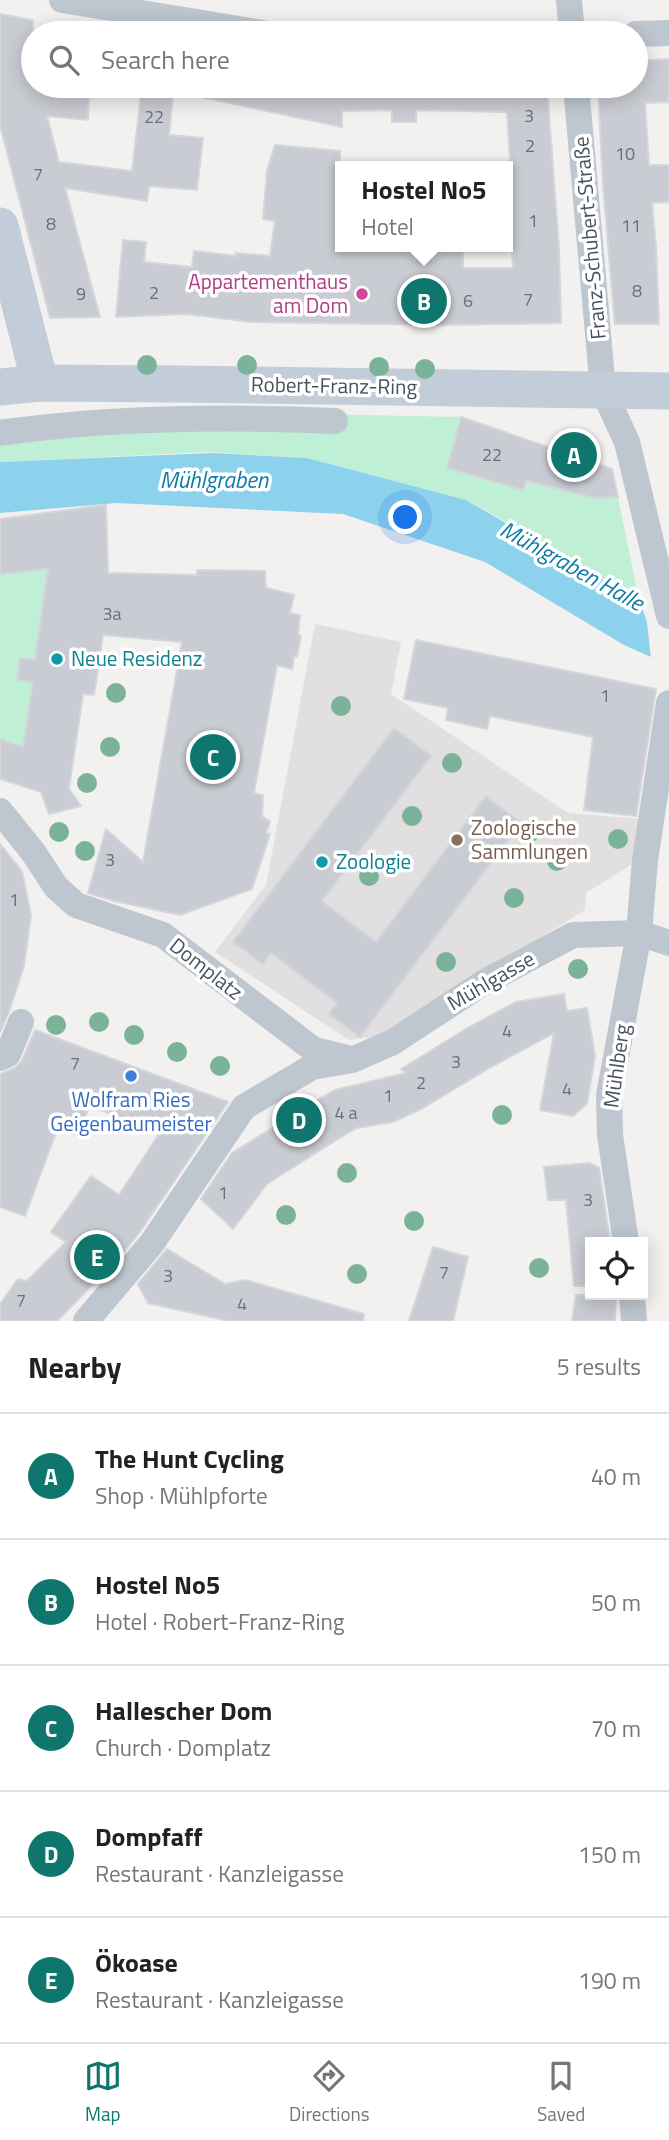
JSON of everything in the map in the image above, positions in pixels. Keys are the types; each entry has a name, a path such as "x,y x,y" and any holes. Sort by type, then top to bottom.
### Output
{"street":[{"path":"62,0 190,21"},
{"path":"569,0 571,21"},
{"path":"648,34 669,33"},
{"name":"Franz-Schubert-Straße","path":"577,98 603,390 627,442 669,616"},
{"path":"0,226 40,383"},
{"name":"Robert-Franz-Ring","path":"0,387 40,383 252,384 669,391"},
{"path":"0,433 51,426 146,420 225,418 335,421"},
{"name":"Mühlberg","path":"625,1237 610,1135 609,1095 639,933 645,860 669,703"},
{"name":"Domplatz","path":"0,811 33,852 56,887 76,905 163,935 314,1050 352,1060"},
{"name":"Mühlgasse","path":"86,1321 152,1243 244,1107 312,1067 352,1060 393,1042 483,983 573,934 639,933 669,943"},
{"path":"4,1056 21,1022"},
{"path":"632,1300 634,1321"}],"shaded area":[{"name":"Zoologische Sammlungen","path":"315,624 401,642 391,694 568,813 641,819 637,861 586,893 585,910 384,1035 349,1040 215,952 266,885"}],"green space":[{"path":"167,411 461,417 447,467 523,489 526,481 595,498 618,497 639,600 466,500 307,458 209,452 0,462 0,419"},
{"path":"48,569 35,660 20,658 17,680 33,682 23,747 0,739 0,574"}],"water":[{"name":"Mühlgraben","path":"212,453 307,458 466,500 669,618 669,665 624,645 485,562 343,514 117,503 0,513 0,462"}],"pier":[{"path":"639,600 669,618 669,666 651,659 647,622"}],"building":[{"path":"0,14 33,20 21,21 21,98 89,98 88,120 47,116 59,162 132,171 141,98 173,98 169,135 203,138 197,190 149,186 147,201 65,188 100,317 50,318 0,125"},
{"path":"669,59 669,102 645,103 649,165 669,165 669,202 652,203 659,324 615,324 599,98 648,98 648,60"},
{"path":"205,98 548,98 559,249 561,323 441,325 252,322 186,314 116,317 123,240 146,242 144,262 192,267 194,251 236,256 236,253 270,256 275,221 263,219 267,171 275,145 340,151 340,161 335,161 335,252 463,252 463,268 513,268 513,161 510,161 507,112 416,110 416,122 392,122 392,110 342,111 342,127"},
{"path":"461,417 612,469 618,497 595,498 526,481 523,490 447,468"},
{"path":"106,505 108,573 197,575 197,570 265,571 266,588 294,595 290,613 300,615 298,635 301,636 292,669 277,665 254,793 263,795 262,816 270,822 266,833 270,834 252,889 180,915 88,893 106,829 143,862 182,642 103,635 94,695 83,694 69,789 81,806 49,814 41,792 0,779 0,739 23,747 33,682 17,680 20,658 35,660 48,569 0,574 0,519"},
{"path":"416,640 656,689 636,816 584,810 593,737 490,716 487,729 446,720 448,708 404,699"},
{"name":"Zoologie","path":"394,728 431,756 322,901 376,942 486,796 521,823 360,1037 329,1014 337,1003 271,953 263,964 233,942"},
{"path":"0,844 22,871 31,916 24,966 0,1032"},
{"path":"564,994 567,1011 587,1008 595,1056 587,1104 573,1116 540,1110 554,1033 421,1109 393,1122 357,1128 341,1137 267,1184 233,1229 201,1199 232,1153 317,1100 335,1090 406,1073 401,1069 516,1002"},
{"path":"35,1030 228,1102 139,1233 57,1321 0,1321 0,1304 18,1279 27,1281 66,1242 51,1232 91,1176 119,1195 161,1131 89,1106 80,1135 57,1130 25,1216 0,1207 0,1074 15,1068 22,1061"},
{"path":"589,1163 599,1168 609,1237 585,1237 585,1286 574,1286 566,1200 548,1200 544,1167"},
{"path":"433,1247 468,1257 453,1321 409,1321"},
{"path":"167,1249 225,1284 245,1280 364,1314 363,1321 229,1321 148,1303 138,1284"},
{"path":"576,1295 585,1295 585,1300 616,1300 615,1321 572,1321"}],"place":[{"name":"Appartementhaus am Dom","path":"362,294"},
{"name":"Hostel No5","path":"424,301"},
{"name":"The Hunt Cycling","path":"574,455"},
{"name":"Neue Residenz","path":"57,659"},
{"name":"Hallescher Dom","path":"213,757"},
{"name":"Zoologische Sammlungen","path":"457,840"},
{"name":"Zoologie","path":"322,862"},
{"name":"Wolfram Ries Geigenbaumeister","path":"131,1076"},
{"name":"Dompfaff","path":"299,1120"},
{"name":"Ökoase","path":"97,1257"}],"water label":[{"name":"Mühlgraben Halle","path":"572,566"}]}
